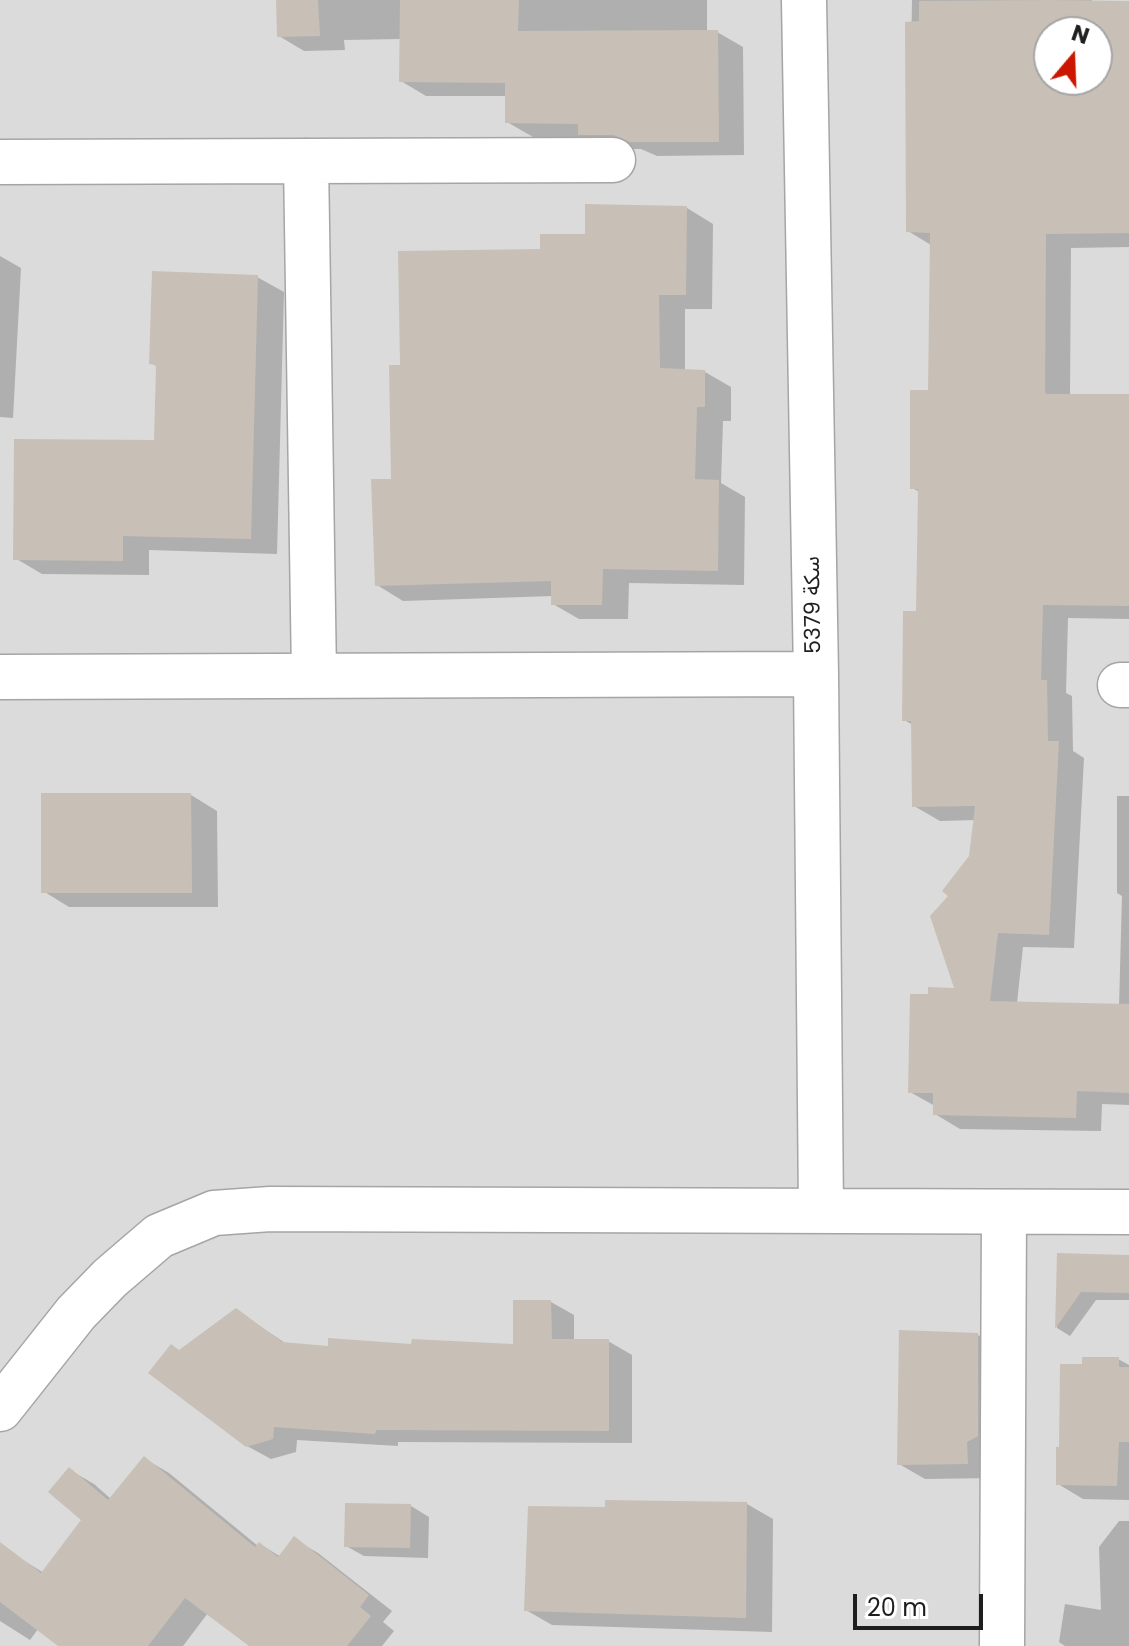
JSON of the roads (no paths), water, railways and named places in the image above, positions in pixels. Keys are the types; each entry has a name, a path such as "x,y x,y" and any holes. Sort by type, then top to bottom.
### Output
{"street":[{"name":"سكة 5379","path":"804,0 816,674 821,1211"},
{"path":"0,162 613,160"},
{"path":"306,161 314,676"},
{"path":"0,677 816,674"},
{"path":"0,1409 76,1313 110,1278 159,1236 214,1213 270,1209 1129,1212"},
{"path":"1002,1646 1004,1212"}]}
